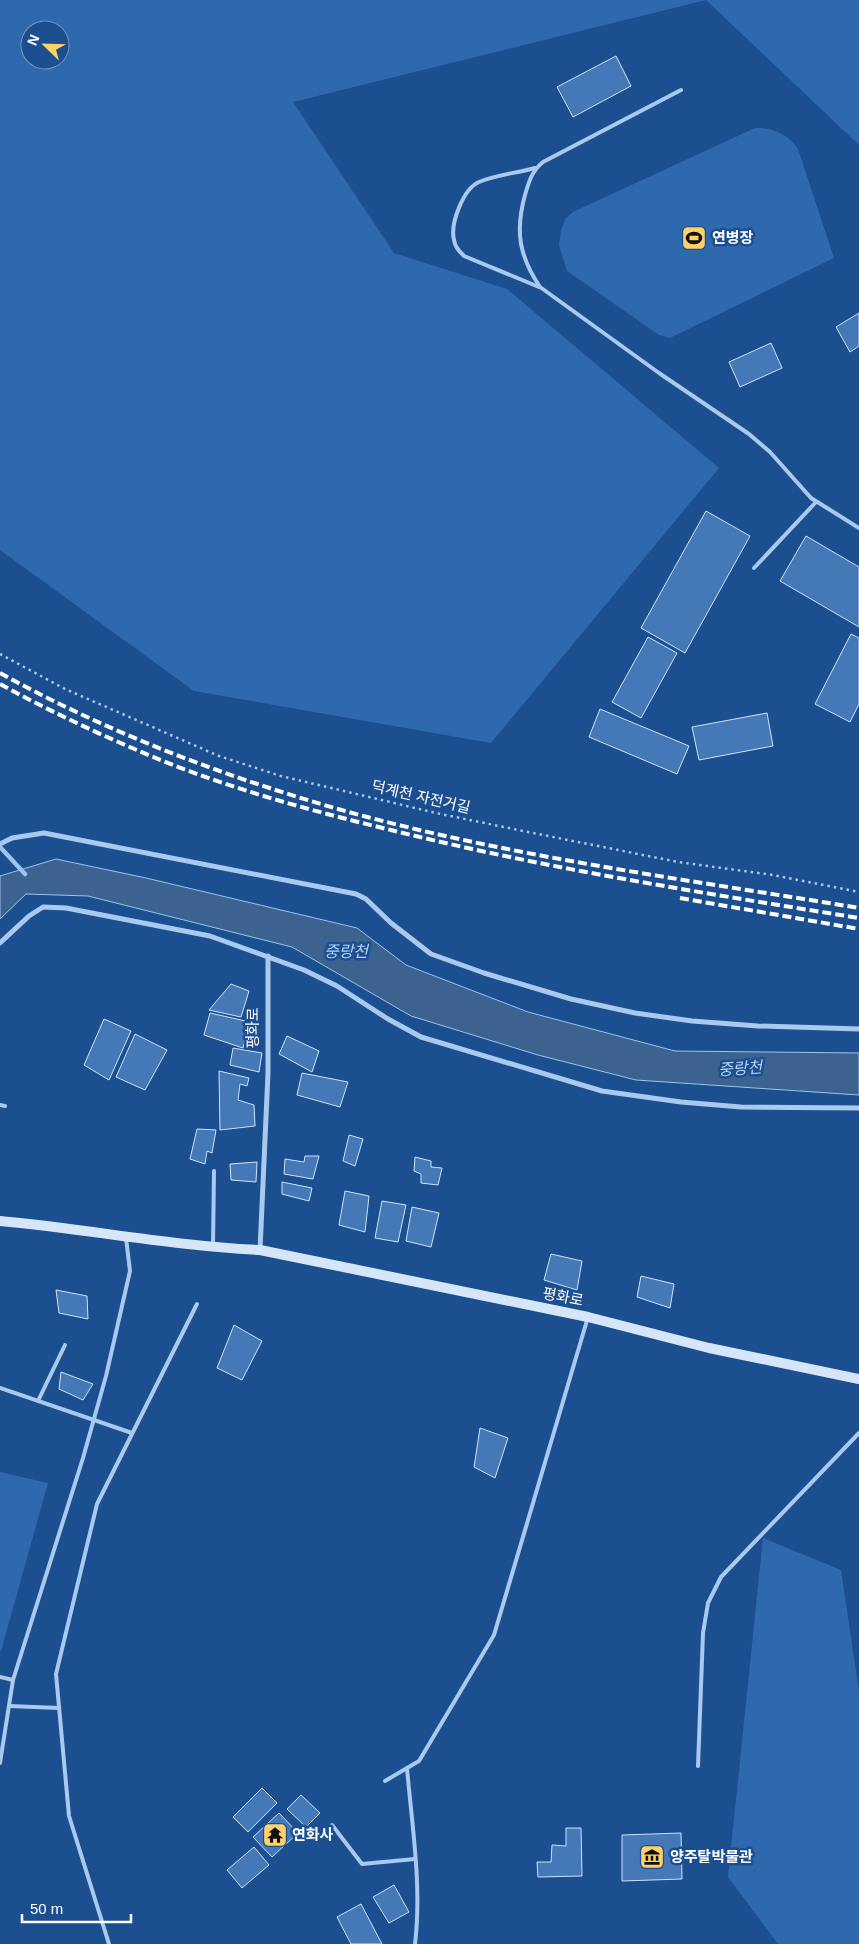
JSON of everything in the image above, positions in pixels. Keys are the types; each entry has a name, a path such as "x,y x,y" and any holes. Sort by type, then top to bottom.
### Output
{"main road":[{"name":"평화로","path":"0,1221 213,1248 260,1250 350,1267 442,1289 588,1318 708,1348 859,1379"}],"street":[{"path":"1,844 12,838 44,833 356,894 366,899 391,923 431,954 571,999 635,1013 692,1021 758,1026 859,1029"},
{"path":"0,836 7,841"},
{"path":"0,943 29,916 43,908 66,908 210,936 304,970 337,986 388,1019 421,1037 602,1091 681,1102 741,1107 859,1108"},
{"name":"평화로","path":"260,1250 268,1073 268,956"}],"lane":[{"path":"681,90 543,162 535,168 477,182 460,205 453,228 457,250 464,256 540,287 749,434 770,452 811,498 859,528"},
{"path":"535,168 520,215 519,234 528,270 540,287"},
{"path":"754,568 816,502"},
{"path":"0,1105 5,1106"},
{"path":"213,1248 214,1171"},
{"path":"0,1763 2,1738 13,1680 94,1421 106,1376 130,1271 126,1236"},
{"path":"109,1944 68,1816 56,1674 97,1504 197,1304"},
{"path":"385,1781 418,1761 488,1646 499,1624 588,1318"},
{"path":"38,1401 65,1345"},
{"path":"0,1388 132,1433"},
{"path":"698,1766 704,1633 708,1603 721,1577 859,1433"},
{"path":"0,1677 13,1680"},
{"path":"9,1706 59,1708"},
{"path":"407,1768 415,1859 417,1927 415,1944"},
{"path":"332,1825 362,1864 415,1859"}],"path":[{"name":"덕계천 자전거길","path":"0,654 65,689 219,756 281,776 436,813 542,835 678,862 773,875 859,892"}],"shaded area":[{"path":"0,0 706,0 293,102 394,253 507,289 719,468 491,743 194,691 0,550"},
{"path":"706,0 859,0 859,145"},
{"name":"연병장","path":"755,128 768,129 780,133 798,149 834,258 670,338 659,335 567,271 559,245 561,230 566,218 573,212"},
{"path":"0,1472 48,1483 1,1651 0,1651"},
{"path":"763,1538 841,1570 859,1691 859,1944 778,1944 728,1877"}],"water":[{"name":"중랑천","path":"56,859 146,878 357,928 406,965 528,1012 675,1051 859,1053 859,1095 636,1080 538,1055 411,1016 292,947 88,896 26,894 0,919 0,876"}],"building":[{"path":"616,56 631,86 573,117 557,87"},
{"path":"859,313 859,346 850,352 836,327"},
{"path":"771,343 782,368 740,387 729,362"},
{"path":"706,511 750,536 685,653 641,628"},
{"path":"806,536 859,567 859,627 780,581"},
{"path":"851,634 859,638 859,704 850,722 815,704"},
{"path":"648,637 677,653 641,718 612,702"},
{"path":"600,709 689,746 677,774 589,737"},
{"path":"767,713 773,746 699,760 692,727"},
{"path":"231,984 249,991 241,1017 209,1010"},
{"path":"210,1013 250,1022 243,1048 204,1035"},
{"path":"104,1019 131,1031 109,1080 84,1065"},
{"path":"135,1034 167,1050 145,1090 116,1077"},
{"path":"287,1036 319,1051 312,1072 279,1054"},
{"path":"233,1048 262,1053 259,1072 230,1065"},
{"path":"219,1071 249,1078 247,1086 240,1084 238,1100 254,1105 255,1126 220,1130"},
{"path":"302,1073 348,1082 340,1107 297,1095"},
{"path":"197,1129 216,1130 212,1153 207,1151 205,1164 190,1159"},
{"path":"349,1135 363,1139 355,1166 343,1161"},
{"path":"305,1156 319,1156 313,1179 284,1174 285,1159 304,1162"},
{"path":"415,1157 431,1161 431,1167 442,1168 438,1185 421,1183 421,1174 414,1171"},
{"path":"257,1162 256,1182 231,1180 230,1164"},
{"path":"282,1182 312,1188 309,1201 282,1194"},
{"path":"345,1191 369,1196 365,1232 339,1225"},
{"path":"382,1201 406,1205 398,1242 375,1238"},
{"path":"412,1207 439,1213 431,1247 406,1241"},
{"path":"551,1254 582,1261 577,1290 544,1280"},
{"path":"641,1276 674,1284 670,1308 637,1297"},
{"path":"56,1290 87,1296 88,1319 59,1313"},
{"path":"234,1325 262,1341 242,1380 217,1368"},
{"path":"61,1372 93,1384 83,1400 59,1389"},
{"path":"480,1428 508,1438 495,1478 474,1467"},
{"path":"262,1788 277,1803 248,1832 233,1817"},
{"path":"301,1795 320,1813 306,1827 287,1809"},
{"name":"연화사","path":"279,1813 298,1833 272,1857 253,1837"},
{"path":"566,1828 581,1828 582,1876 538,1877 537,1862 551,1862 552,1845 566,1846"},
{"name":"양주탈박물관","path":"681,1833 682,1879 622,1881 622,1835"},
{"path":"254,1847 269,1865 242,1888 227,1870"},
{"path":"394,1885 409,1912 389,1923 373,1897"},
{"path":"361,1904 382,1944 351,1944 337,1917"}],"waterway":[{"path":"0,847 25,874"}],"railway":[{"path":"0,673 81,714 207,767 338,809 402,826 532,854 859,908"},
{"path":"0,684 80,725 191,772 249,791 365,824 568,869 859,918"},
{"path":"680,898 859,929"}],"place":[{"name":"연병장","path":"694,238"},
{"name":"연화사","path":"275,1835"},
{"name":"양주탈박물관","path":"652,1857"}]}
